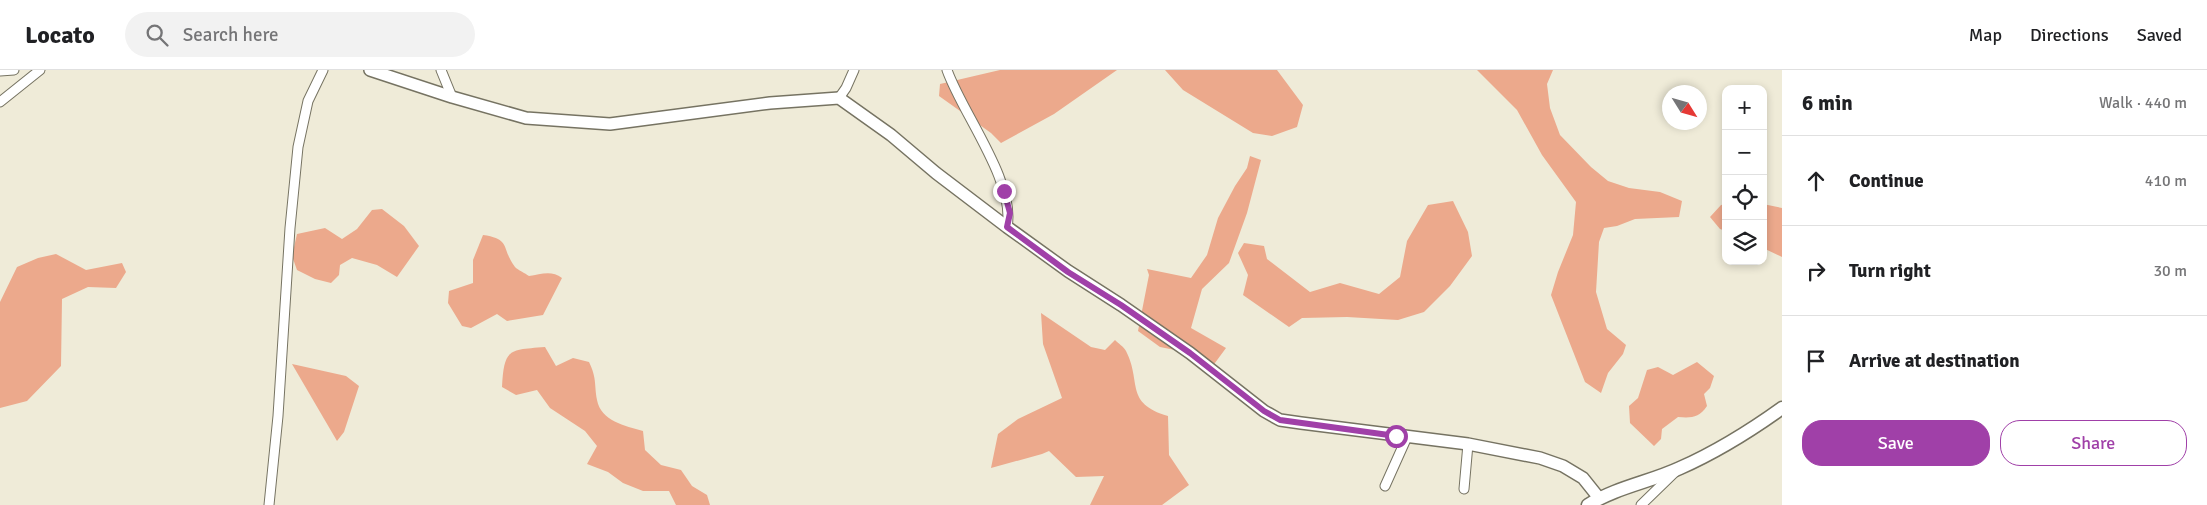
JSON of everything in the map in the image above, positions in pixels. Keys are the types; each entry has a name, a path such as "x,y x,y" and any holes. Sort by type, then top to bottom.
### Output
{"main road":[{"path":"1594,502 1679,468 1733,440 1782,408"}],"street":[{"path":"0,72 14,70"},
{"path":"0,102 40,70"},
{"path":"269,505 278,416 290,228 298,147 308,101 323,70"},
{"path":"370,70 452,97 526,118 610,124 770,102 839,98 891,135 936,173 1068,272 1121,305 1190,353 1264,411 1280,420 1468,444 1540,458 1563,466 1583,478 1594,502"},
{"path":"441,70 452,97"},
{"path":"839,98 854,70"},
{"path":"946,70 953,87 983,142 1004,191 1010,213 1007,227"},
{"path":"1385,486 1407,437"},
{"path":"1464,489 1468,444"},
{"path":"1641,505 1679,468"}],"shaded area":[{"path":"1000,70 1117,70 1054,114 1001,143 991,133 939,96 940,84"},
{"path":"1165,70 1277,70 1303,105 1297,127 1272,136 1253,133 1183,90"},
{"path":"1477,70 1553,70 1547,84 1550,108 1560,135 1591,167 1608,181 1629,188 1660,192 1682,201 1679,217 1635,219 1617,226 1604,228 1599,242 1596,292 1607,329 1626,345 1623,354 1608,373 1601,393 1585,382 1551,295 1573,235 1576,202 1542,155 1517,110"},
{"path":"1250,156 1261,160 1247,213 1229,263 1202,289 1191,328 1226,348 1212,367 1190,353 1160,347 1138,331 1149,275 1147,269 1191,278 1207,255 1218,218 1247,168"},
{"path":"1453,201 1468,232 1472,256 1450,286 1424,312 1398,320 1347,317 1302,318 1289,327 1243,295 1248,275 1238,253 1244,243 1264,246 1267,259 1310,292 1340,283 1379,294 1400,277 1407,241 1428,205"},
{"path":"1722,205 1722,230 1710,217"},
{"path":"1767,205 1782,208 1782,257 1767,250"},
{"path":"382,209 404,226 419,246 397,277 377,265 352,258 340,265 339,275 331,283 315,279 297,270 292,256 297,234 325,228 342,239 357,229 372,210"},
{"path":"483,235 502,242 515,267 529,276 550,273 562,278 543,315 507,321 497,314 471,328 462,326 448,303 449,291 473,283 473,260"},
{"path":"56,254 86,270 122,263 126,272 116,288 88,287 62,299 61,366 27,401 0,408 0,302 17,267 38,258"},
{"path":"1041,313 1091,347 1105,350 1115,340 1126,351 1131,362 1136,390 1140,398 1145,405 1154,411 1168,416 1169,455 1189,485 1162,505 1090,505 1104,476 1076,477 1049,451 991,468 998,434 1018,419 1062,398 1043,344"},
{"path":"545,347 556,366 573,358 589,362 594,377 597,400 603,413 615,422 643,431 645,450 661,465 681,470 692,486 707,495 710,505 676,505 669,491 643,491 623,483 608,472 587,464 597,446 585,431 550,408 537,390 516,395 502,387 504,365 511,354 523,349"},
{"path":"1697,362 1714,376 1710,388 1704,394 1707,406 1698,415 1678,417 1662,429 1661,439 1654,446 1630,423 1629,406 1638,398 1647,370 1658,367 1673,375"},
{"path":"292,364 346,376 359,386 344,432 337,441"}],"route":[{"path":"1004,191 1010,213 1007,227 1026,239 1068,272 1121,305 1190,353 1264,411 1280,420 1396,436"}]}
